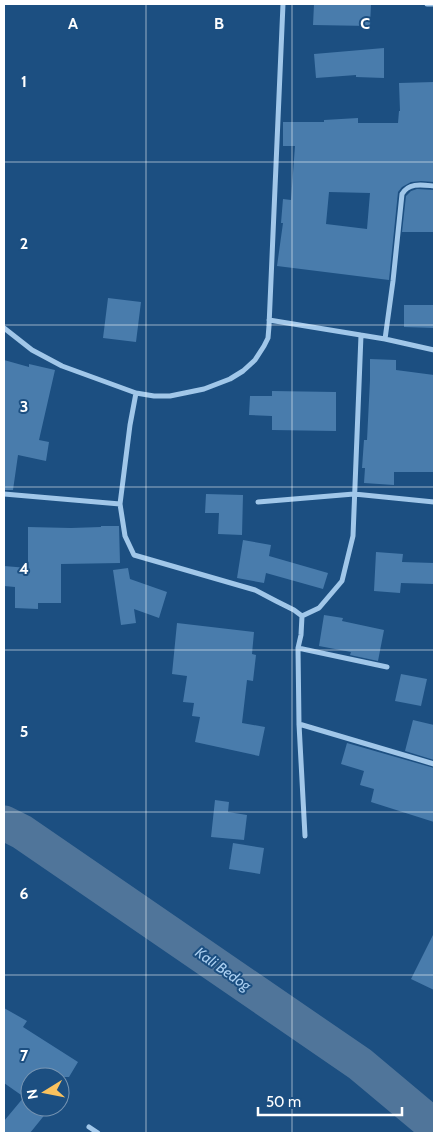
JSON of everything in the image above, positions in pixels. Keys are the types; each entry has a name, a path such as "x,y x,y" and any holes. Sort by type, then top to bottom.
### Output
{"street":[{"path":"4,328 32,350 62,366 136,393 154,396 170,396 204,389 230,379 255,360 268,338 283,4"},
{"path":"426,4 434,4"},
{"path":"386,339 402,194 411,186 434,186"},
{"path":"269,320 386,339 434,350"},
{"path":"302,616 319,608 342,581 354,536 361,335"},
{"path":"136,393 120,504 126,536 134,556 255,590 302,616"},
{"path":"4,494 120,504"},
{"path":"258,502 354,494 434,502"},
{"path":"302,616 298,648 304,836"},
{"path":"298,648 387,667"},
{"path":"299,724 434,764"},
{"path":"89,1127 98,1133"}],"building":[{"path":"314,4 371,4 370,26 313,25"},
{"path":"384,48 384,78 356,77 356,75 316,78 314,54"},
{"path":"434,82 434,182 411,182 402,187 398,192 389,280 277,266 283,223 281,223 283,199 291,200 295,146 283,146 283,122 324,122 324,120 358,118 358,123 398,123 400,111 399,83","holes":["329,192 370,193 367,229 326,224"]},
{"path":"417,189 434,190 434,232 402,232 406,196 411,191"},
{"path":"108,298 141,302 136,342 103,338"},
{"path":"404,305 434,305 434,328 404,327"},
{"path":"370,359 396,360 396,370 434,375 434,472 394,472 394,485 364,483 365,468 362,468 364,440 367,440"},
{"path":"4,360 29,367 29,364 55,370 39,440 49,442 46,461 18,455 13,490 4,490"},
{"path":"272,391 336,392 336,431 272,430 272,416 249,415 250,396 272,396"},
{"path":"206,494 243,495 242,535 218,534 219,513 205,513"},
{"path":"119,526 120,563 61,564 61,603 38,603 38,609 15,608 15,587 4,586 4,566 28,568 28,527 71,528"},
{"path":"243,540 271,545 269,556 328,573 323,589 266,573 264,583 237,578"},
{"path":"376,552 403,554 402,562 434,563 434,584 401,583 400,593 374,591"},
{"path":"128,568 130,579 167,592 159,618 134,609 136,623 121,625 113,570"},
{"path":"324,615 343,618 342,621 384,630 378,661 350,655 351,652 319,646"},
{"path":"177,623 254,632 252,654 256,655 253,681 247,680 242,723 265,727 259,756 195,742 200,717 192,716 194,703 183,702 187,676 172,674"},
{"path":"401,674 427,679 421,706 395,701"},
{"path":"413,720 434,725 434,760 405,751"},
{"path":"347,743 434,768 434,822 371,802 374,789 360,785 364,771 341,764"},
{"path":"215,800 229,802 228,812 247,815 244,840 211,837"},
{"path":"233,843 264,848 260,874 229,869"},
{"path":"434,933 434,990 411,979"},
{"path":"4,1008 27,1021 23,1027 78,1062 70,1075 70,1067 20,1067 20,1094 4,1083"},
{"path":"20,1102 20,1117 43,1117 30,1133 4,1133 4,1121"}],"waterway":[{"name":"Kali Bedog","path":"4,823 22,832 360,1064 434,1126"}]}
